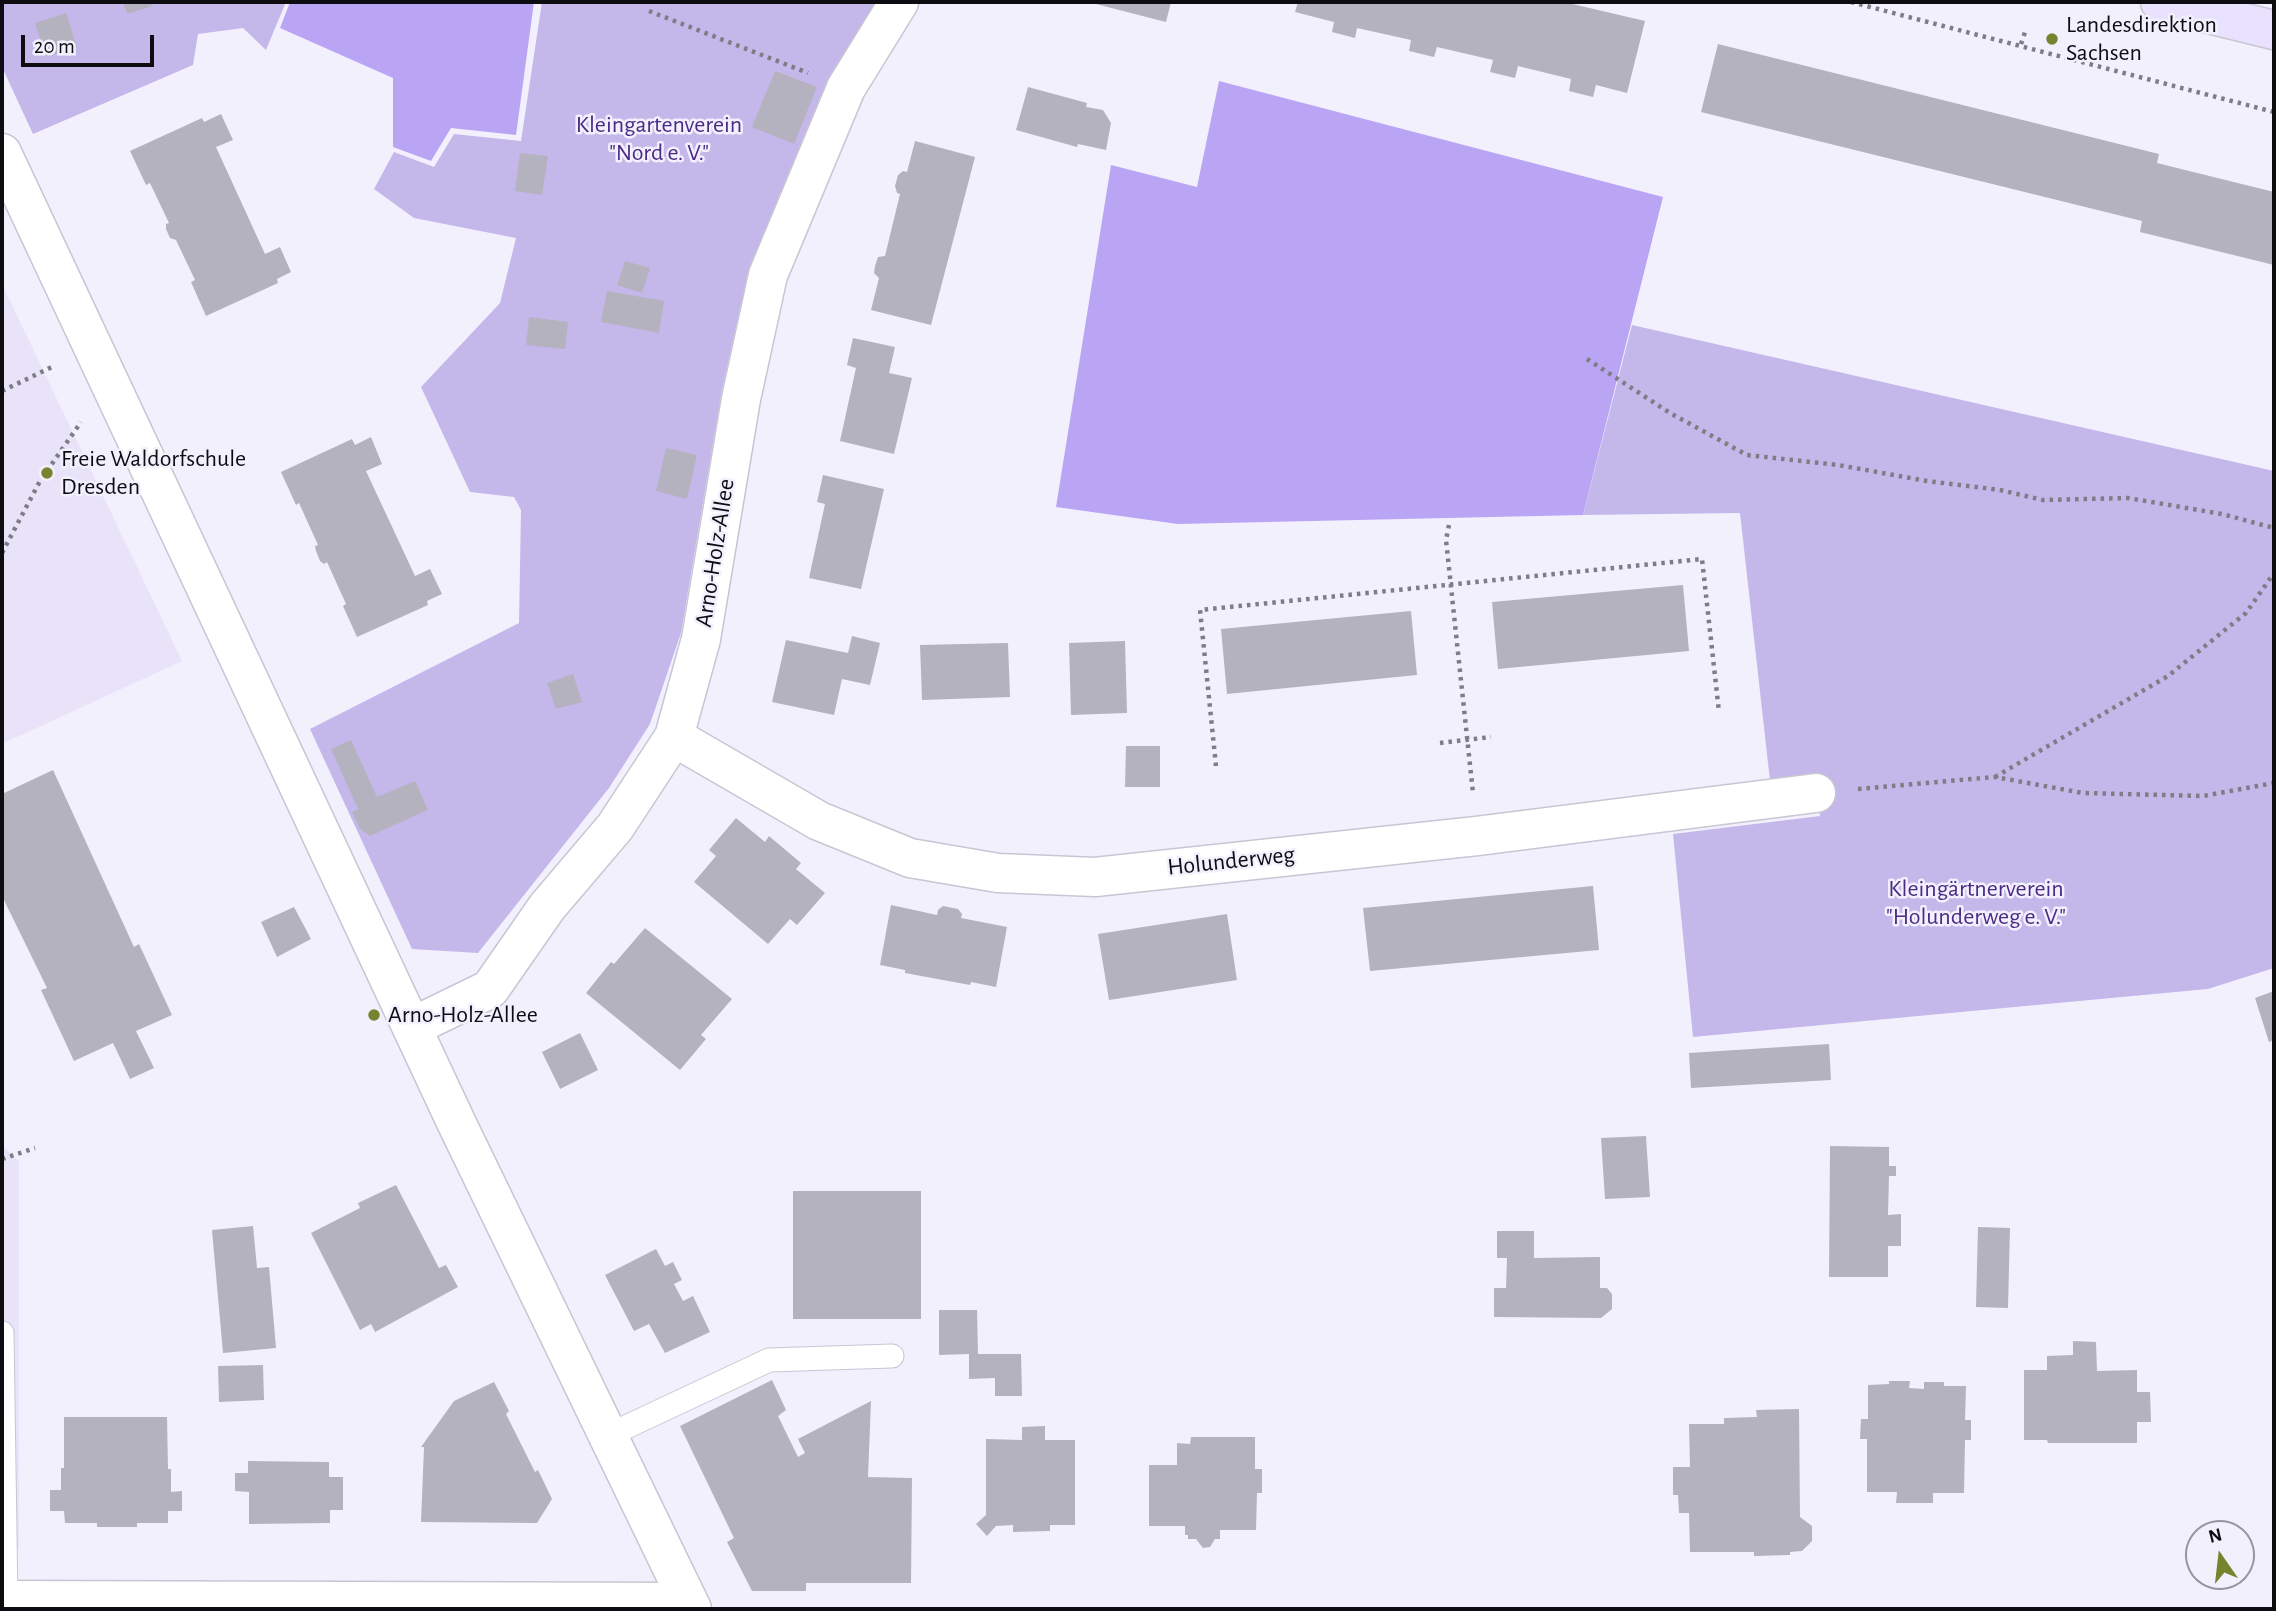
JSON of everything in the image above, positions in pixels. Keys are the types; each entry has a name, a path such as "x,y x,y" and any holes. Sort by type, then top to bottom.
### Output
{"main road":[{"path":"2160,2 2274,30"}],"street":[{"name":"Arno-Holz-Allee","path":"412,1027 490,989 547,907 615,827 674,737 701,639 741,399 768,275 846,88 899,2"},
{"path":"2,153 412,1027 690,1606 4,1600"},
{"name":"Holunderweg","path":"674,737 819,821 910,858 998,873 1095,877 1477,836 1815,793"}],"lane":[{"path":"2,1333 4,1600"},
{"path":"607,1436 769,1360 892,1356"}],"path":[{"path":"1851,2 2021,44 2274,112"},
{"path":"649,11 846,88"},
{"path":"2021,44 2025,32"},
{"path":"2,391 93,347"},
{"path":"1587,359 1670,414 1747,455 1838,465 1927,481 2000,490 2043,500 2128,498 2222,514 2274,528"},
{"path":"3,549 40,481 83,419 119,402"},
{"path":"1449,525 1446,540 1477,836"},
{"path":"1216,766 1199,610 1702,559 1718,712"},
{"path":"1995,777 2168,677 2246,612 2274,573"},
{"path":"1440,743 1491,737"},
{"path":"1815,793 1995,777 2083,793 2203,796 2274,783"},
{"path":"2,1159 35,1148"}],"shaded area":[{"path":"290,2 534,2 516,135 451,128 431,161 393,147 393,78 280,28"},
{"path":"1219,81 1663,197 1583,515 1178,524 1056,507 1111,165 1197,187"},
{"name":"Freie Waldorfschule Dresden","path":"2,284 182,661 2,744"},
{"path":"2,1145 19,1162 19,1549 2,1549"}],"green space":[{"path":"2,2 286,2 266,50 243,28 198,34 193,65 33,134 2,67"},
{"name":"Kleingartenverein \"Nord e. V.\"","path":"542,2 881,2 830,89 749,269 722,390 681,633 650,724 609,788 478,953 412,949 310,729 519,623 521,510 514,497 470,492 421,387 500,303 516,238 414,218 374,189 394,152 434,167 454,134 521,141"},
{"name":"Kleingärtnerverein \"Holunderweg e. V.\"","path":"1632,325 2274,471 2274,968 2208,989 1693,1037 1673,834 1820,816 1813,776 1770,781 1740,513 1583,515"}],"building":[{"path":"123,2 150,2 152,6 127,14"},
{"path":"1088,2 1171,2 1166,22"},
{"path":"1298,2 1564,2 1645,21 1627,93 1596,85 1593,97 1569,91 1571,79 1518,66 1515,78 1490,72 1493,60 1437,47 1434,57 1409,51 1411,40 1357,28 1355,38 1332,32 1334,22 1295,12"},
{"path":"66,13 77,47 46,57 35,23"},
{"path":"1718,44 2159,154 2157,163 2274,192 2274,265 2140,232 2142,221 1701,112"},
{"path":"775,71 817,87 794,144 752,127"},
{"path":"1028,87 1087,103 1086,107 1103,110 1111,123 1106,150 1078,144 1077,147 1016,130"},
{"path":"221,114 233,140 216,147 265,254 280,247 291,272 277,279 278,283 206,316 191,282 195,280 176,240 170,238 166,229 166,224 169,223 150,183 146,185 130,151 202,118 204,122"},
{"path":"915,141 975,157 931,325 871,310 879,278 874,273 875,266 878,257 885,256 900,194 895,186 898,175 903,171 907,172"},
{"path":"520,153 548,156 542,195 515,191"},
{"path":"625,261 650,268 642,293 617,285"},
{"path":"607,291 664,301 659,333 601,322"},
{"path":"529,317 568,322 565,349 526,345"},
{"path":"853,338 895,347 889,373 912,378 894,454 840,441 856,368 847,365"},
{"path":"371,437 382,464 366,471 415,576 430,569 442,594 427,601 428,605 357,637 327,562 324,564 320,561 315,546 318,545 281,472 352,439 355,445"},
{"path":"666,448 697,455 687,499 656,491"},
{"path":"823,475 884,489 861,589 809,578 825,504 817,502"},
{"path":"1683,585 1689,651 1498,669 1492,602"},
{"path":"1411,611 1417,675 1227,694 1221,629"},
{"path":"852,636 880,643 870,685 842,679 834,715 772,702 786,640 848,653"},
{"path":"1125,641 1127,713 1071,715 1069,643"},
{"path":"1008,643 1010,697 922,700 920,645"},
{"path":"573,674 582,702 556,709 547,683"},
{"path":"351,740 377,797 415,781 428,810 370,836 360,829 352,812 358,809 331,749"},
{"path":"1126,746 1160,746 1160,787 1125,787"},
{"path":"53,770 134,947 139,944 172,1015 136,1031 154,1068 130,1079 113,1043 74,1061 41,990 47,988 2,896 2,794"},
{"path":"736,818 765,842 769,836 801,863 796,869 825,893 797,925 790,919 768,944 694,882 716,856 709,850"},
{"path":"1593,886 1599,950 1370,971 1363,908"},
{"path":"891,905 937,915 943,906 958,909 962,914 961,918 1007,927 996,987 905,973 905,970 880,965"},
{"path":"294,907 311,939 277,957 261,922"},
{"path":"1227,914 1237,980 1109,1000 1098,934"},
{"path":"645,928 732,999 701,1035 706,1039 680,1070 586,993 611,962 614,964"},
{"path":"2274,991 2274,1040 2269,1042 2255,998"},
{"path":"580,1033 598,1070 560,1089 542,1052"},
{"path":"1829,1044 1831,1080 1691,1088 1689,1053"},
{"path":"1646,1136 1650,1197 1605,1199 1601,1138"},
{"path":"1830,1146 1889,1147 1889,1166 1896,1166 1896,1176 1889,1176 1888,1215 1901,1214 1901,1246 1888,1246 1888,1277 1829,1277"},
{"path":"396,1185 439,1268 446,1265 458,1287 375,1332 371,1324 360,1330 311,1233 360,1208 358,1203"},
{"path":"793,1191 921,1191 921,1319 793,1319"},
{"path":"253,1226 257,1268 269,1267 276,1348 223,1353 212,1230"},
{"path":"1978,1227 2010,1228 2008,1308 1976,1307"},
{"path":"1497,1231 1534,1231 1534,1258 1600,1257 1600,1288 1607,1288 1612,1294 1612,1309 1601,1318 1494,1317 1494,1288 1506,1288 1507,1258 1497,1258"},
{"path":"656,1249 665,1266 673,1262 682,1280 674,1284 683,1301 693,1296 710,1332 665,1353 649,1324 634,1331 605,1275"},
{"path":"939,1310 977,1310 978,1354 1021,1354 1022,1396 995,1396 995,1378 969,1379 969,1354 939,1355"},
{"path":"2073,1341 2096,1342 2097,1371 2137,1370 2137,1392 2150,1392 2151,1422 2137,1422 2137,1443 2048,1443 2047,1440 2024,1440 2024,1370 2047,1370 2047,1356 2073,1355"},
{"path":"263,1365 264,1400 219,1402 218,1366"},
{"path":"772,1380 786,1410 778,1416 798,1457 805,1453 798,1439 871,1401 868,1477 912,1478 911,1583 806,1583 806,1591 752,1591 727,1542 734,1538 680,1426"},
{"path":"1889,1381 1910,1381 1909,1388 1924,1389 1924,1382 1966,1386 1965,1420 1971,1420 1971,1440 1965,1440 1964,1493 1933,1493 1933,1503 1896,1503 1897,1492 1867,1492 1867,1439 1860,1439 1861,1419 1868,1419 1868,1385 1889,1384"},
{"path":"494,1382 509,1411 506,1414 535,1472 538,1470 552,1499 537,1523 421,1522 424,1447 421,1447 454,1401"},
{"path":"1799,1409 1800,1517 1812,1526 1812,1541 1802,1551 1790,1552 1790,1555 1690,1552 1689,1513 1679,1513 1678,1495 1673,1495 1673,1467 1690,1467 1689,1424 1724,1424 1724,1418 1757,1417 1756,1410"},
{"path":"64,1417 167,1417 171,1492 182,1491 182,1511 168,1511 168,1523 137,1523 137,1527 97,1527 97,1523 65,1523 64,1511 50,1511 50,1490 61,1490"},
{"path":"1045,1426 1045,1440 1075,1440 1075,1525 1050,1525 1050,1531 1013,1532 1013,1525 996,1526 987,1536 976,1524 986,1515 986,1439 1022,1440 1022,1427"},
{"path":"1191,1437 1255,1437 1255,1469 1262,1469 1262,1493 1257,1493 1256,1530 1220,1530 1220,1539 1215,1539 1210,1547 1203,1548 1196,1539 1188,1539 1185,1526 1149,1526 1149,1465 1177,1465 1177,1443 1190,1444"},
{"path":"248,1461 329,1462 329,1477 343,1477 343,1510 330,1510 330,1523 249,1524 249,1492 235,1491 235,1473 248,1473"}],"place":[{"name":"Landesdirektion Sachsen","path":"2052,39"},
{"name":"Freie Waldorfschule Dresden","path":"47,473"},
{"name":"Arno-Holz-Allee","path":"374,1015"}]}
